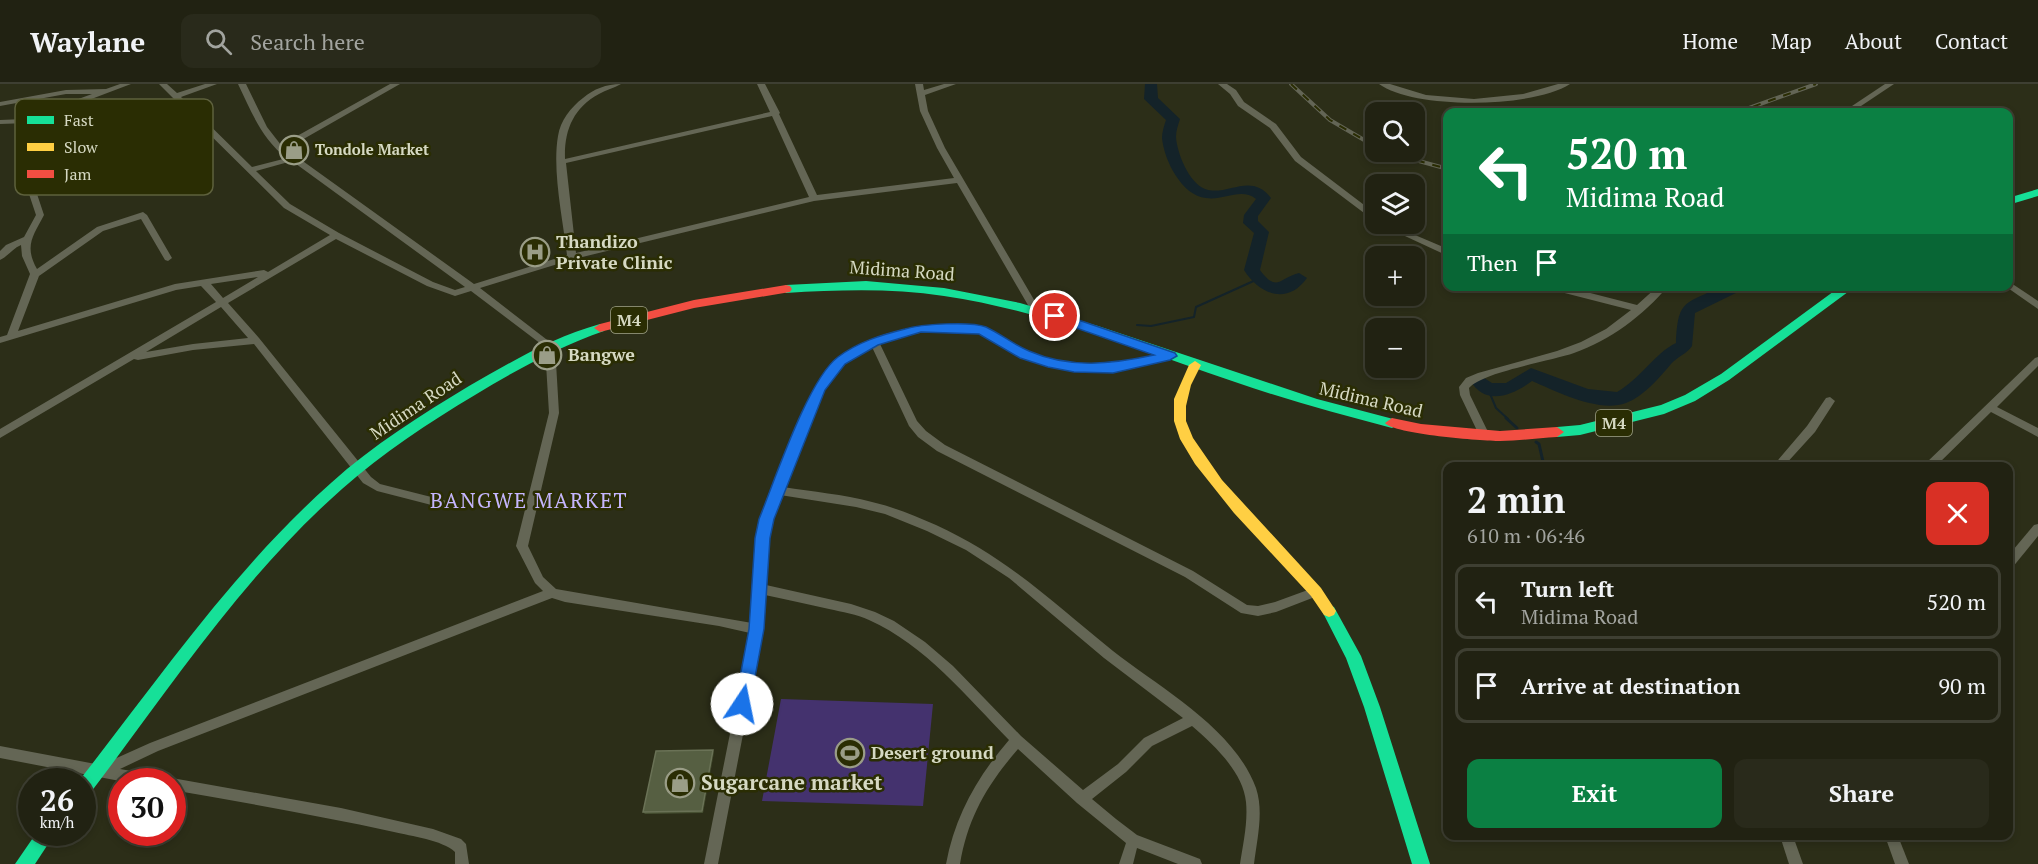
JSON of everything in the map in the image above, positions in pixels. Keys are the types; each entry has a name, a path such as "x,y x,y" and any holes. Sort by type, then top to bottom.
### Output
{"main road":[{"path":"2013,200 2038,192"},
{"name":"Midima Road","path":"96,775 239,586 299,521 358,468 434,412 550,346 617,323 742,293 851,283 970,294 1035,310 1308,404 1366,420 1405,428 1485,436 1520,436 1583,430 1644,415 1693,398 1718,384 1843,291"},
{"path":"1195,365 1181,392 1180,420 1187,443 1209,474 1316,592 1338,624 1353,656 1381,733 1420,864"},
{"path":"24,864 38,846"}],"street":[{"path":"85,99 127,84"},
{"path":"163,84 179,99"},
{"path":"176,96 213,84"},
{"path":"242,84 263,128 280,149 550,346 554,413 522,546 539,580 552,593"},
{"path":"280,149 396,84"},
{"path":"572,257 561,162 564,126 587,95 617,84"},
{"path":"761,84 814,198"},
{"path":"919,84 931,129 1035,310"},
{"path":"920,94 952,84"},
{"path":"1222,84 1233,92 1241,104 1273,126 1298,159 1365,211"},
{"path":"1383,84 1422,96 1465,100 1513,99 1566,84"},
{"path":"1853,108 1890,84"},
{"path":"28,99 66,92 107,91"},
{"path":"0,104 15,101"},
{"path":"561,162 776,113"},
{"path":"0,122 15,121"},
{"path":"0,130 15,125"},
{"path":"213,133 287,206 336,235 430,284 455,293 572,257 814,198 960,180"},
{"path":"250,170 292,159"},
{"path":"34,195 40,215 26,239 25,254 35,274"},
{"path":"3,339 35,274 100,229 143,215 168,258"},
{"path":"1405,234 1443,251"},
{"path":"0,434 336,235"},
{"path":"0,257 9,247 26,239"},
{"path":"3,339 175,287 270,272"},
{"path":"204,283 256,340 367,480 377,487 447,505"},
{"path":"2013,288 2038,306"},
{"path":"1568,291 1638,309"},
{"path":"1485,436 1465,395 1464,387 1469,381 1573,349 1596,339 1638,309 1658,291"},
{"path":"711,864 757,629 762,538 776,490 819,388 841,361 874,342 921,328 981,330 1025,354 1048,363 1095,369 1130,366 1170,356"},
{"path":"129,358 203,345 256,340"},
{"path":"874,342 913,423 922,434 941,448 1189,574 1245,610 1258,611 1276,607 1316,592"},
{"path":"1934,462 2038,360"},
{"path":"1782,462 1812,429 1830,400"},
{"path":"1989,406 2038,433"},
{"path":"776,490 884,509 979,552 1015,578 1192,720 1230,756 1243,773 1251,790 1252,812 1247,864"},
{"path":"2013,559 2038,528"},
{"path":"760,589 851,609 871,615 890,626 921,646 949,670 1017,740 1111,824 1133,840 1195,864"},
{"path":"100,771 165,743 552,593 757,629"},
{"path":"1082,799 1122,768 1148,742 1192,720"},
{"path":"953,864 956,843 964,817 976,792 994,766 1017,740"},
{"path":"0,752 108,772"},
{"path":"186,786 341,814 433,835 456,844 460,849 462,864"},
{"path":"1126,864 1133,840"},
{"path":"1788,840 1796,864"},
{"path":"1893,840 1902,864"}],"shaded area":[{"name":"Desert ground","path":"781,699 933,704 923,806 762,801"}],"building":[{"name":"Sugarcane market","path":"713,750 702,811 643,812 656,751"}],"waterway":[{"path":"1151,84 1151,99 1173,119 1169,135 1170,144 1176,162 1193,187 1206,194 1250,190 1264,198 1251,215 1250,223 1262,232 1252,270 1260,281 1272,289 1285,288 1299,278"},
{"path":"1137,325 1151,326 1194,317 1196,307 1258,279"},
{"path":"1478,380 1488,389 1509,389 1531,374 1588,395 1611,399 1620,398 1642,383 1675,350 1684,346 1685,316 1689,309 1726,291"},
{"path":"1488,389 1496,408 1508,419"},
{"path":"1506,418 1517,428"},
{"path":"1536,442 1539,444 1543,462"}],"railway":[{"path":"1291,84 1330,120 1365,141"},
{"path":"1749,108 1816,84"},
{"path":"1422,162 1443,168"}],"traffic: fast":[{"path":"2013,200 2038,192"},
{"path":"786,289 866,285 944,292 1020,307 1094,329 1241,380 1392,423"},
{"path":"1557,432 1580,430 1664,409 1690,398 1725,377 1843,291"},
{"path":"96,772 254,569 319,502 355,470 452,402 535,355 600,328"},
{"path":"1329,611 1353,656 1372,707 1421,864"},
{"path":"24,864 38,846"}],"traffic: slow":[{"path":"1195,365 1185,385 1179,413 1186,439 1217,484 1316,592 1329,611"}],"traffic: jam":[{"path":"600,328 694,304 786,289"},
{"path":"1392,423 1421,429 1500,436 1557,432"}],"place":[{"name":"Tondole Market","path":"294,150"},
{"name":"Thandizo Private Clinic","path":"535,252"},
{"name":"Bangwe","path":"547,355"},
{"name":"Desert ground","path":"850,753"},
{"name":"Sugarcane market","path":"680,783"}],"district":[{"name":"BANGWE MARKET","path":"529,501"}],"route":[{"path":"742,704 757,629 762,538 766,519 819,388 830,374 841,361 874,342 921,328 981,330 1025,354 1048,363 1074,367 1113,368 1170,356 1055,316"}]}
